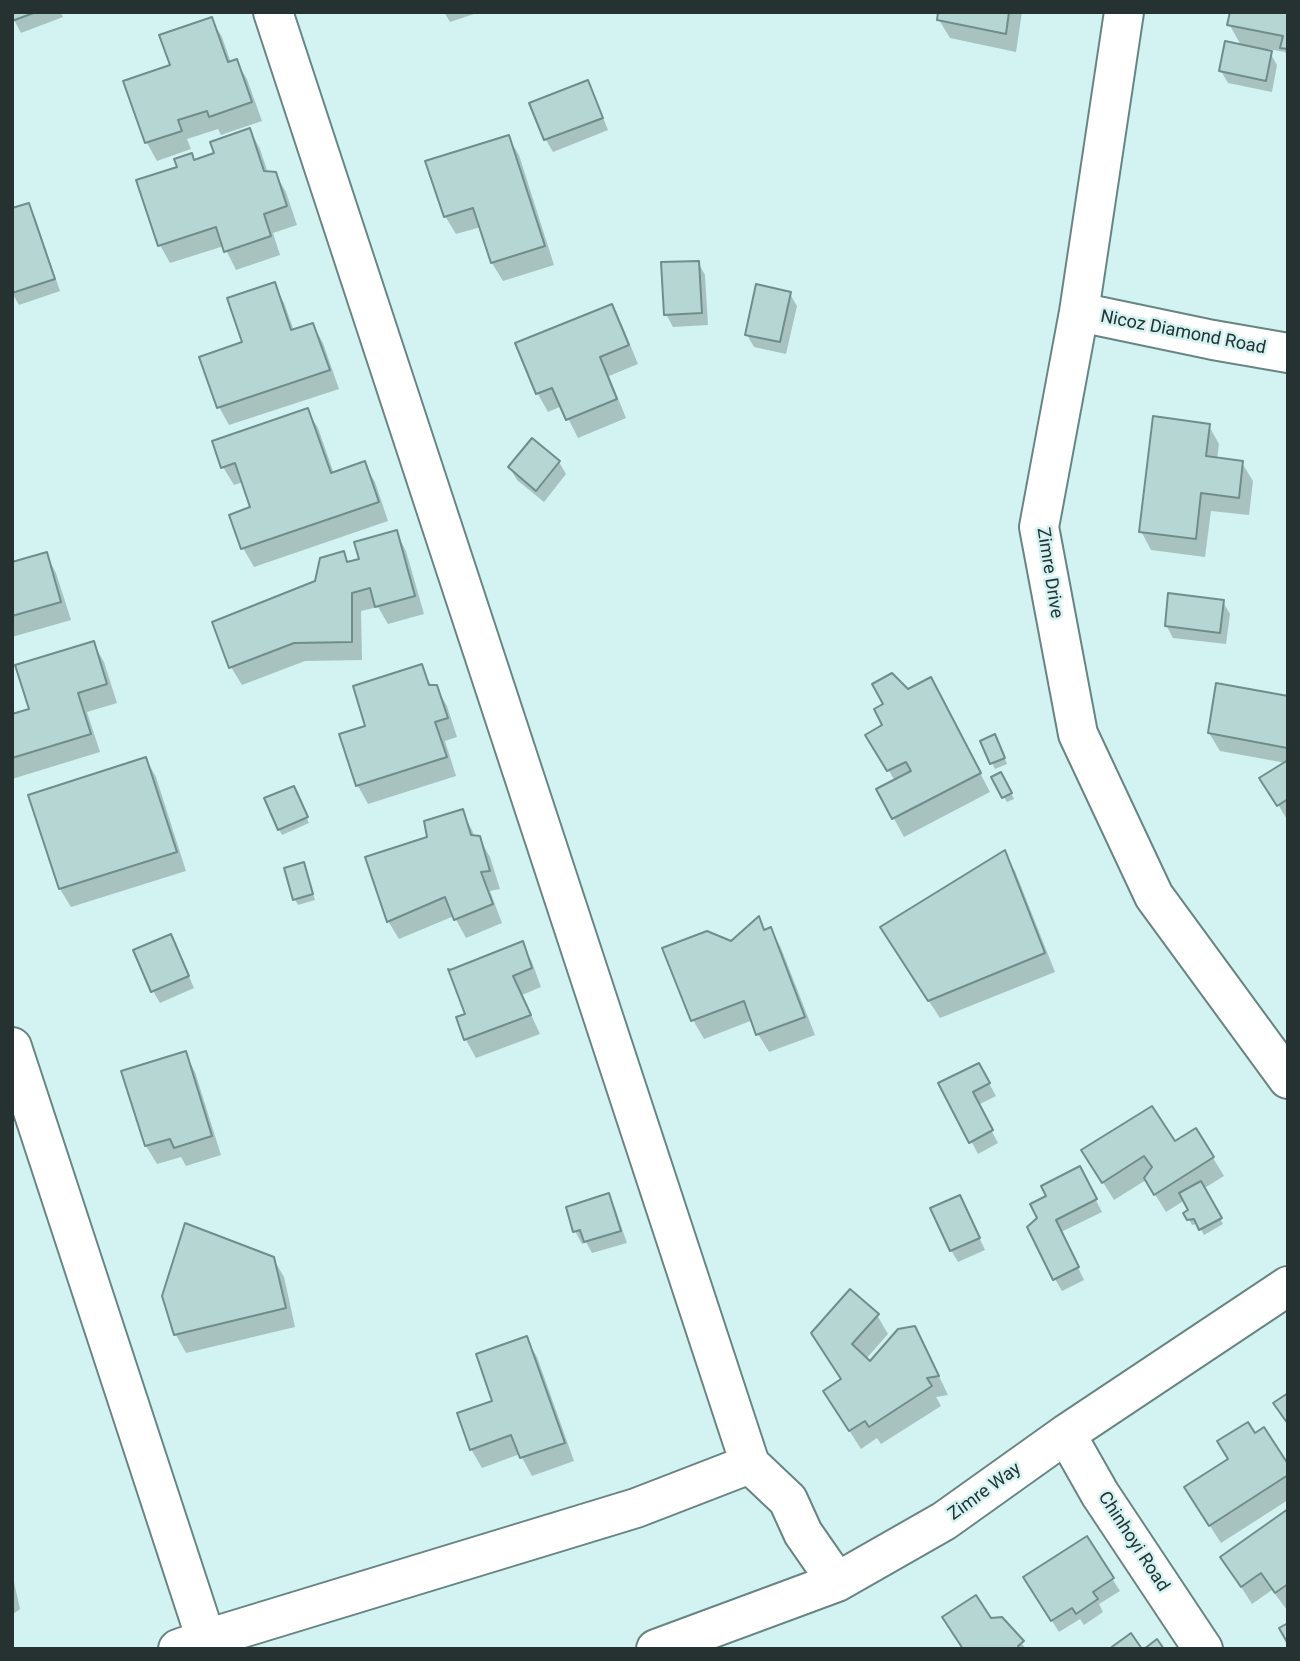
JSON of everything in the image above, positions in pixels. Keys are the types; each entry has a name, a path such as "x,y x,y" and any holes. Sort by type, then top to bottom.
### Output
{"street":[{"path":"273,12 750,1464 788,1500 803,1533 836,1582"},
{"name":"Zimre Drive","path":"1124,12 1079,312 1039,527 1078,734 1154,896 1288,1079"},
{"name":"Nicoz Diamond Road","path":"1079,312 1288,353"},
{"path":"12,1047 192,1644 636,1508 750,1464"},
{"name":"Zimre Way","path":"656,1649 836,1582 944,1521 1066,1434 1288,1286"},
{"name":"Chinhoyi Road","path":"1066,1434 1100,1494 1203,1649"}],"building":[{"path":"12,12 36,12 12,21"},
{"path":"938,12 1009,12 1006,34 937,20"},
{"path":"1230,12 1288,12 1288,49 1280,48 1283,36 1227,25"},
{"path":"212,17 228,62 237,59 252,102 209,117 207,111 178,120 182,131 145,143 123,81 170,65 159,35"},
{"path":"1225,41 1272,51 1266,81 1219,71"},
{"path":"588,80 603,118 544,140 529,103"},
{"path":"250,128 264,171 276,172 287,206 264,214 271,236 224,252 216,227 158,246 136,180 177,167 174,159 192,153 194,160 214,153 210,142"},
{"path":"509,135 545,246 491,263 473,208 444,217 425,161"},
{"path":"29,203 55,279 12,293 12,208"},
{"path":"699,261 702,313 664,315 661,262"},
{"path":"275,282 291,330 313,323 330,370 217,408 199,357 242,342 227,298"},
{"path":"756,284 791,292 780,342 745,335"},
{"path":"612,304 629,345 600,357 617,399 566,420 552,388 536,394 515,343"},
{"path":"308,408 331,473 365,461 379,502 241,549 229,515 250,507 235,463 221,468 212,441"},
{"path":"1153,416 1210,424 1206,456 1243,461 1239,498 1201,493 1196,539 1139,532"},
{"path":"532,438 560,461 536,491 508,467"},
{"path":"397,530 415,596 375,607 370,588 352,593 352,642 294,643 229,668 212,622 315,581 320,558 344,551 347,562 359,559 354,542"},
{"path":"47,552 61,602 12,616 12,562"},
{"path":"1168,593 1224,600 1220,633 1165,626"},
{"path":"94,641 107,684 78,693 91,734 12,758 12,714 29,709 15,665"},
{"path":"422,664 429,685 437,685 448,718 435,722 447,757 356,786 339,734 365,726 353,686"},
{"path":"892,673 908,689 931,677 981,773 892,819 876,789 911,771 906,762 887,771 865,735 882,725 874,709 883,704 872,684"},
{"path":"1216,683 1288,696 1288,750 1208,733"},
{"path":"995,734 1005,758 990,764 980,741"},
{"path":"146,757 177,852 59,889 28,795"},
{"path":"1288,760 1288,799 1277,806 1259,778"},
{"path":"1001,772 1012,793 1002,798 991,777"},
{"path":"294,786 308,817 278,830 264,798"},
{"path":"463,809 471,835 480,836 490,871 481,872 493,904 454,920 445,897 387,922 365,857 427,837 424,821"},
{"path":"1005,850 1045,953 928,1001 880,927"},
{"path":"304,862 313,894 293,900 284,868"},
{"path":"759,916 764,930 771,927 805,1017 756,1035 744,1001 691,1021 662,948 707,931 731,941"},
{"path":"171,934 189,976 151,992 133,950"},
{"path":"523,941 532,968 513,976 531,1015 464,1040 456,1017 465,1014 448,969"},
{"path":"186,1051 212,1136 174,1148 170,1139 145,1146 121,1071"},
{"path":"979,1063 990,1083 973,1092 993,1130 969,1143 938,1083"},
{"path":"1152,1106 1175,1141 1196,1128 1214,1157 1154,1195 1144,1178 1152,1167 1144,1156 1102,1183 1081,1150"},
{"path":"1080,1166 1097,1199 1056,1220 1079,1267 1053,1280 1027,1227 1037,1218 1030,1204 1046,1196 1041,1186"},
{"path":"1201,1181 1222,1218 1199,1230 1194,1219 1187,1220 1183,1213 1188,1210 1179,1193"},
{"path":"609,1193 621,1231 584,1242 580,1230 573,1232 566,1207"},
{"path":"960,1195 980,1238 950,1251 930,1208"},
{"path":"185,1223 274,1257 286,1308 174,1335 162,1296"},
{"path":"850,1289 879,1314 852,1344 870,1361 898,1329 915,1326 939,1376 927,1378 932,1386 869,1427 865,1421 849,1431 823,1391 841,1379 811,1333"},
{"path":"527,1336 565,1443 520,1458 511,1435 470,1450 457,1413 492,1401 476,1354"},
{"path":"1288,1393 1288,1424 1273,1403"},
{"path":"1248,1422 1255,1433 1264,1427 1288,1464 1288,1475 1209,1526 1184,1487 1228,1459 1217,1441"},
{"path":"1288,1509 1288,1584 1275,1593 1261,1573 1241,1587 1220,1557"},
{"path":"1087,1536 1114,1578 1093,1592 1098,1599 1076,1614 1072,1608 1051,1621 1023,1577"},
{"path":"976,1595 991,1618 1002,1617 1024,1641 1018,1646 1020,1649 963,1649 942,1617"},
{"path":"1288,1623 1288,1644 1279,1628"},
{"path":"1131,1633 1142,1649 1109,1649"},
{"path":"1157,1639 1164,1649 1144,1649"}]}
